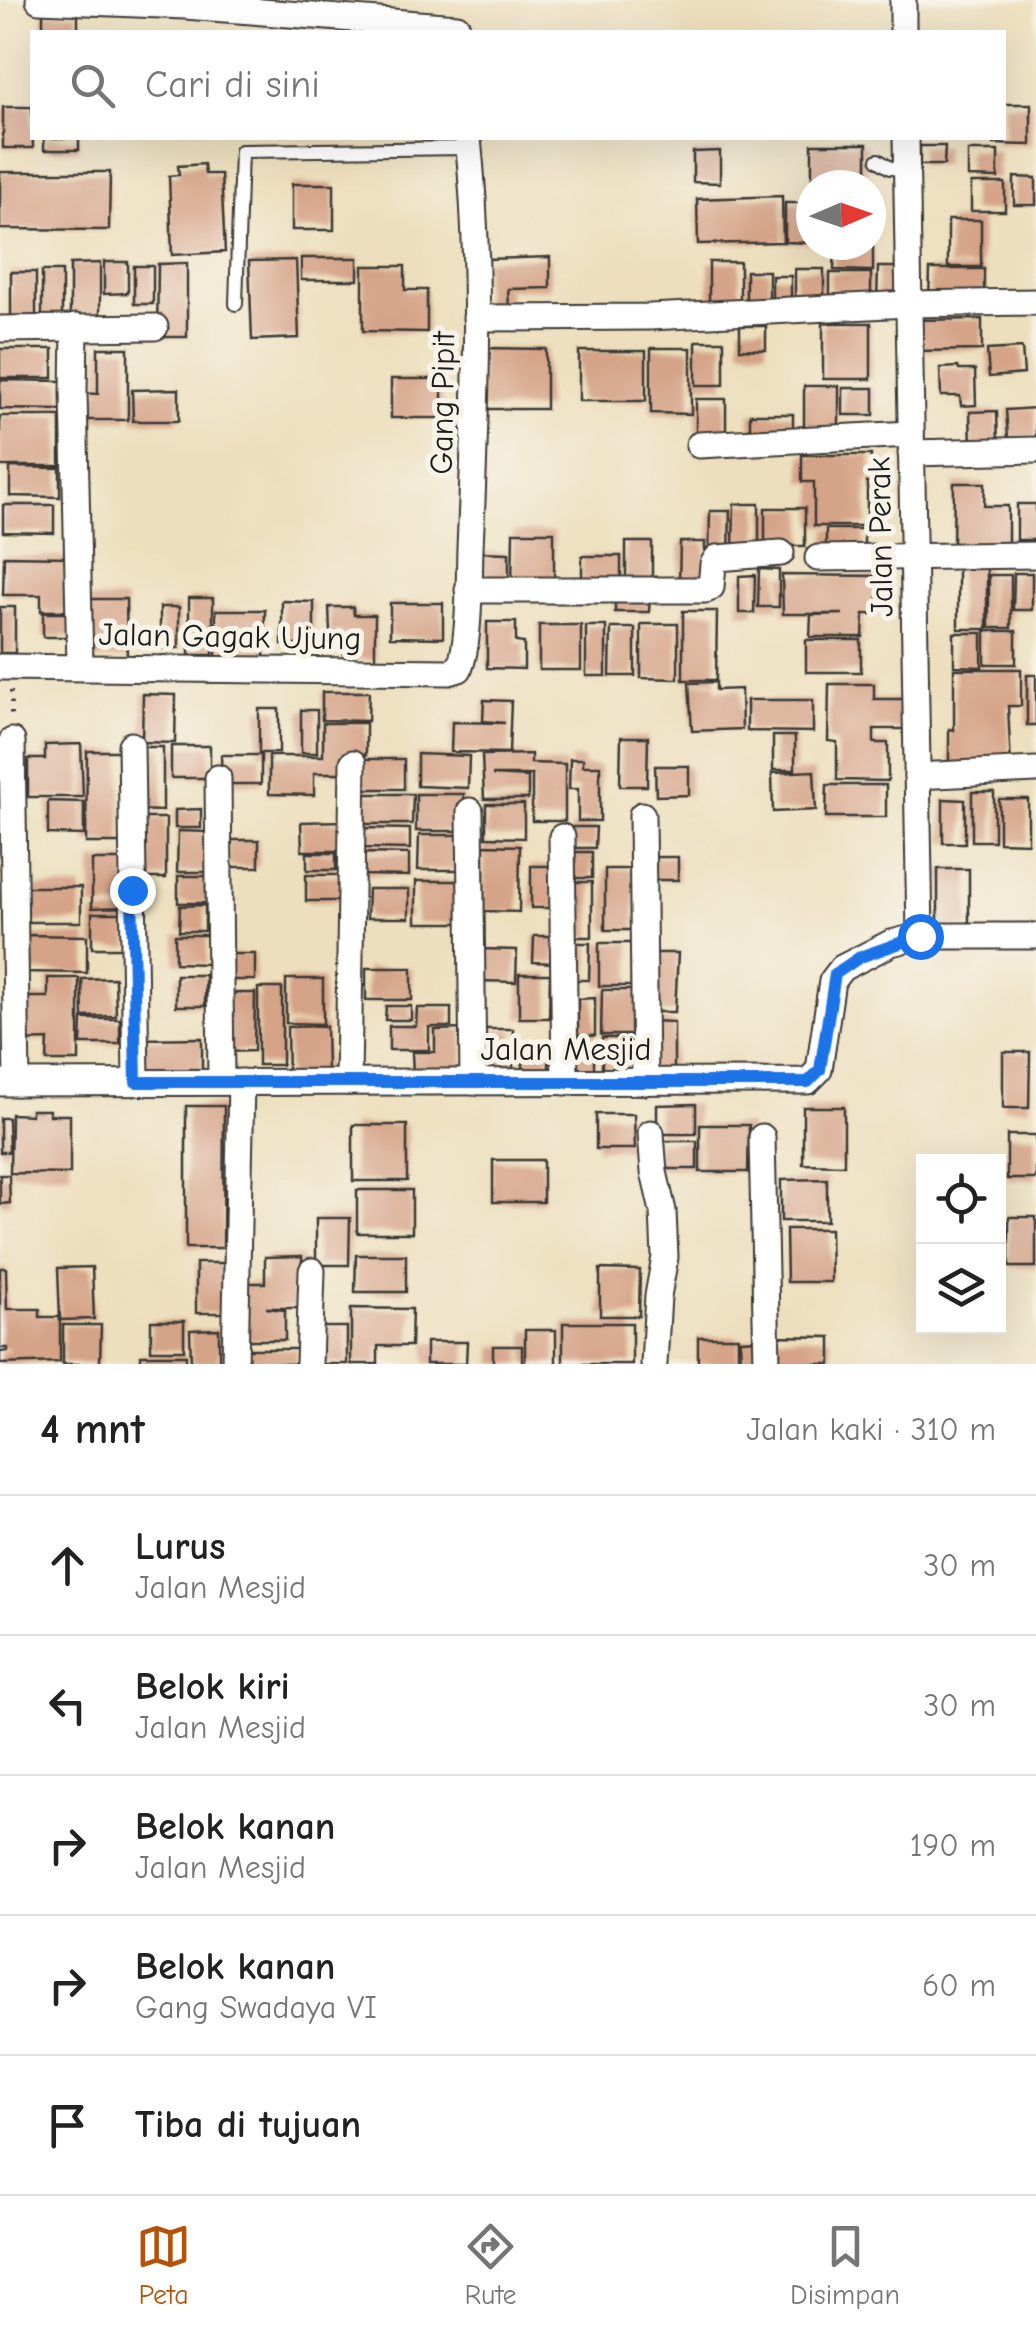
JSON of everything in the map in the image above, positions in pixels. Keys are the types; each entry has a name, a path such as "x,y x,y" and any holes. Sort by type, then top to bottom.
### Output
{"street":[{"path":"39,0 186,6 457,30 456,0"},
{"path":"902,0 903,30"},
{"name":"Jalan Perak","path":"906,140 920,936"},
{"name":"Gang Pipit","path":"459,669 468,590 476,318 469,143"},
{"path":"476,318 650,317 1036,302"},
{"path":"75,327 80,666"},
{"path":"0,329 154,327"},
{"path":"699,445 911,443 1036,450"},
{"path":"468,590 706,590 711,588 717,558 781,554"},
{"path":"818,558 1036,554"},
{"name":"Jalan Gagak Ujung","path":"5,667 449,672 459,669"},
{"path":"9,1082 12,741"},
{"path":"131,745 136,1082"},
{"path":"348,1082 354,763"},
{"path":"917,776 1036,770"},
{"path":"218,778 231,1082 235,1364"},
{"path":"470,811 473,1082"},
{"path":"642,815 645,1082"},
{"path":"562,838 565,1082"},
{"name":"Jalan Mesjid","path":"9,1082 808,1082 820,1070 835,974 860,957 920,936 1036,936"},
{"path":"652,1133 654,1172 664,1211 665,1257 654,1364"},
{"path":"762,1137 767,1364"},
{"path":"310,1364 312,1271"}],"lane":[{"path":"236,304 241,151 469,143"},
{"path":"878,160 887,167 907,170"}],"path":[{"path":"5,667 12,741"}],"building":[{"path":"43,13 78,13 78,30 43,30"},
{"path":"1006,104 1031,104 1031,145 994,144 994,140 1006,140"},
{"path":"3,107 30,107 33,148 3,148"},
{"path":"44,140 79,140 79,150 44,150"},
{"path":"812,144 867,144 867,170 812,170"},
{"path":"920,146 945,146 944,165 920,165"},
{"path":"720,151 720,183 693,182 693,152"},
{"path":"968,151 998,151 998,178 968,177"},
{"path":"204,164 205,174 221,174 225,252 172,255 169,176 179,175 178,166"},
{"path":"0,172 110,172 109,230 0,229"},
{"path":"1014,177 1036,178 1036,205 1014,205"},
{"path":"971,183 1005,183 1005,211 971,211"},
{"path":"292,184 334,184 334,230 292,230"},
{"path":"782,196 783,242 698,244 697,199"},
{"path":"785,203 796,203 796,242 785,242"},
{"path":"948,220 981,220 981,267 948,267"},
{"path":"550,257 550,288 508,289 509,308 483,308 485,259"},
{"path":"301,258 358,258 358,280 301,280"},
{"path":"296,260 299,338 252,340 249,261"},
{"path":"834,260 873,260 873,271 834,270"},
{"path":"104,262 128,262 128,293 104,294"},
{"path":"709,262 740,262 740,307 709,307"},
{"path":"100,263 100,322 70,321 70,264"},
{"path":"187,263 187,337 157,337 158,264"},
{"path":"134,266 153,266 153,304 134,304"},
{"path":"363,266 405,266 405,290 427,290 427,332 363,331"},
{"path":"878,267 897,267 897,301 877,301"},
{"path":"795,269 824,269 824,305 795,305"},
{"path":"930,269 984,269 984,300 929,300"},
{"path":"42,271 62,271 62,319 42,319"},
{"path":"746,271 769,271 769,303 746,303"},
{"path":"11,272 36,272 36,320 11,320"},
{"path":"830,273 871,273 871,304 830,303"},
{"path":"772,276 791,276 791,305 772,305"},
{"path":"982,319 982,350 915,351 915,320"},
{"path":"823,323 871,323 871,379 823,379"},
{"path":"740,326 766,326 766,350 740,349"},
{"path":"696,341 724,341 724,385 696,385"},
{"path":"98,348 128,348 128,420 79,420 79,393 98,394"},
{"path":"481,348 546,349 546,409 480,409"},
{"path":"651,348 691,348 691,414 651,413"},
{"path":"1022,348 1024,374 989,377 987,350"},
{"path":"0,349 53,349 53,378 0,378"},
{"path":"579,351 646,351 646,401 579,401"},
{"path":"940,368 975,370 976,405 961,406 960,396 941,396"},
{"path":"391,379 442,379 442,418 391,418"},
{"path":"0,380 62,381 62,410 0,409"},
{"path":"804,386 839,386 839,433 804,433"},
{"path":"843,388 874,388 874,415 843,415"},
{"path":"179,389 179,421 133,421 132,390"},
{"path":"696,399 726,399 726,442 696,442"},
{"path":"1035,408 1036,437 1008,438 1006,410"},
{"path":"997,411 998,447 971,448 970,412"},
{"path":"750,414 793,414 793,437 750,437"},
{"path":"0,416 60,416 60,466 0,466"},
{"path":"802,455 871,455 867,526 814,526 814,482 802,482"},
{"path":"10,467 60,468 60,497 10,496"},
{"path":"954,483 985,483 984,506 1008,506 1008,548 953,548"},
{"path":"734,504 759,504 759,545 733,545"},
{"path":"1017,504 1036,504 1036,540 1017,540"},
{"path":"3,505 54,505 54,533 3,532"},
{"path":"765,508 805,508 805,546 765,546"},
{"path":"710,511 730,511 729,554 709,554"},
{"path":"826,529 864,529 864,551 826,551"},
{"path":"513,532 554,532 554,585 512,585"},
{"path":"626,542 652,542 652,587 626,587"},
{"path":"680,542 705,542 705,583 679,583"},
{"path":"477,552 509,553 509,584 477,584"},
{"path":"4,556 70,557 73,611 41,611 41,595 3,595"},
{"path":"582,556 621,556 621,587 582,587"},
{"path":"958,566 987,566 987,629 958,629"},
{"path":"759,569 779,570 779,607 758,607"},
{"path":"1014,573 1032,573 1032,610 1013,610"},
{"path":"755,575 754,613 739,613 739,576"},
{"path":"782,575 878,576 878,614 864,614 863,637 810,637 811,615 843,614 783,614"},
{"path":"989,575 1011,575 1011,628 989,628"},
{"path":"615,594 650,594 649,612 615,612"},
{"path":"189,598 213,598 213,655 189,655"},
{"path":"84,599 126,599 127,659 85,660"},
{"path":"282,601 314,602 314,645 282,645"},
{"path":"390,603 443,603 443,638 390,637"},
{"path":"0,607 15,607 15,653 0,653"},
{"path":"160,607 179,607 179,648 160,648"},
{"path":"329,607 353,607 354,615 375,615 375,659 344,659 343,632 330,632"},
{"path":"216,610 265,610 264,658 216,658"},
{"path":"683,611 717,611 716,680 683,680"},
{"path":"43,613 74,613 74,637 43,637"},
{"path":"487,622 516,622 516,642 524,643 524,669 487,668"},
{"path":"641,624 678,624 678,679 641,678"},
{"path":"539,625 581,625 581,670 539,670"},
{"path":"586,626 606,626 606,676 586,676"},
{"path":"611,628 635,628 635,676 610,676"},
{"path":"985,631 1016,631 1016,664 985,664"},
{"path":"954,633 982,633 982,667 954,666"},
{"path":"806,640 861,640 861,672 806,672"},
{"path":"954,669 1021,669 1021,706 1008,706 1011,767 949,767 949,729 954,730"},
{"path":"1027,675 1036,675 1036,725 1027,725"},
{"path":"716,682 716,690 741,689 742,729 692,731 689,683"},
{"path":"829,684 874,684 874,699 907,699 907,729 874,729 874,743 888,743 888,781 837,780 837,742 828,741"},
{"path":"322,692 369,692 368,721 322,720"},
{"path":"143,694 176,695 175,743 142,742"},
{"path":"484,700 511,701 509,753 451,752 452,722 505,723 483,721"},
{"path":"747,700 813,700 813,732 747,731"},
{"path":"259,709 279,709 279,753 259,753"},
{"path":"301,710 317,710 317,753 301,753"},
{"path":"323,723 366,723 366,755 346,755 346,773 314,773 314,795 269,794 269,756 323,756"},
{"path":"773,736 795,736 795,770 773,770"},
{"path":"621,737 648,737 647,786 620,786"},
{"path":"81,744 83,797 28,797 28,759 45,759 45,745"},
{"path":"171,746 210,746 210,778 171,778"},
{"path":"135,747 163,747 163,811 135,810"},
{"path":"87,751 122,751 121,843 86,843"},
{"path":"417,754 469,756 468,788 417,786"},
{"path":"531,754 531,763 565,764 565,821 532,821 532,775 492,775 528,777 528,799 484,799 482,755"},
{"path":"221,755 261,755 261,784 222,784"},
{"path":"365,759 404,759 404,789 364,789"},
{"path":"570,759 583,759 583,766 600,766 600,821 578,821 578,789 569,789"},
{"path":"655,766 689,766 689,795 656,796"},
{"path":"814,771 816,810 773,812 772,773"},
{"path":"827,785 886,785 886,817 826,817"},
{"path":"972,792 994,792 994,841 972,841"},
{"path":"362,794 413,794 412,824 361,824"},
{"path":"416,794 464,794 463,831 416,831"},
{"path":"943,799 965,800 965,843 943,843"},
{"path":"999,799 1028,799 1028,843 999,842"},
{"path":"48,801 84,802 84,835 48,834"},
{"path":"486,804 524,804 524,838 486,837"},
{"path":"201,809 201,828 175,828 175,810"},
{"path":"136,818 166,818 166,878 136,878"},
{"path":"343,821 343,851 302,851 301,822"},
{"path":"571,827 596,827 595,848 571,848"},
{"path":"364,828 410,829 410,849 364,848"},
{"path":"178,831 207,832 206,872 177,872"},
{"path":"419,835 459,835 459,870 418,870"},
{"path":"228,840 259,840 259,867 228,867"},
{"path":"484,845 520,846 519,912 484,911"},
{"path":"569,852 592,852 592,878 569,878"},
{"path":"307,853 336,853 336,870 307,870"},
{"path":"364,853 409,854 409,876 364,875"},
{"path":"651,857 678,857 678,880 651,880"},
{"path":"92,860 127,860 128,907 92,908"},
{"path":"531,866 559,866 559,908 531,908"},
{"path":"605,869 635,869 635,930 605,930"},
{"path":"938,869 969,869 969,927 938,927"},
{"path":"306,875 340,875 340,901 306,901"},
{"path":"178,876 206,876 206,903 178,903"},
{"path":"416,881 467,881 467,923 416,923"},
{"path":"572,882 592,882 592,937 571,937"},
{"path":"27,887 81,887 81,922 26,922"},
{"path":"368,889 409,889 409,918 367,918"},
{"path":"205,905 205,931 179,931 180,906"},
{"path":"92,913 129,913 129,948 92,948"},
{"path":"22,935 87,936 87,973 22,972"},
{"path":"175,935 207,935 207,964 175,963"},
{"path":"534,936 555,936 555,963 533,962"},
{"path":"570,943 590,943 589,980 570,980"},
{"path":"599,943 631,943 631,986 599,986"},
{"path":"481,949 517,950 516,982 481,981"},
{"path":"650,953 678,953 675,1012 652,1012"},
{"path":"228,954 255,954 255,980 228,980"},
{"path":"366,968 412,968 412,1000 366,1000"},
{"path":"519,974 550,974 549,1018 519,1018"},
{"path":"176,975 205,975 205,1006 176,1006"},
{"path":"48,978 79,978 79,1061 47,1061 48,1040 21,1041 22,997 48,997"},
{"path":"115,978 116,1016 83,1017 82,979"},
{"path":"286,979 323,979 323,1024 286,1023"},
{"path":"258,988 282,988 282,1065 258,1065"},
{"path":"602,990 640,990 640,1035 601,1035"},
{"path":"227,993 255,993 254,1051 227,1052"},
{"path":"595,998 595,1036 578,1035 578,999"},
{"path":"386,1006 411,1006 411,1020 385,1020"},
{"path":"417,1008 451,1008 451,1027 429,1027 429,1050 389,1050 389,1026 416,1026"},
{"path":"82,1019 120,1019 120,1044 81,1044"},
{"path":"650,1021 674,1022 674,1073 650,1073"},
{"path":"326,1026 327,1071 288,1080 287,1027"},
{"path":"463,1029 464,1073 413,1074 412,1052 435,1052 435,1030"},
{"path":"481,1029 513,1029 513,1074 481,1074"},
{"path":"202,1038 202,1074 138,1075 139,1039"},
{"path":"602,1038 633,1038 633,1069 602,1068"},
{"path":"569,1042 594,1043 594,1072 569,1072"},
{"path":"523,1043 549,1043 549,1074 523,1074"},
{"path":"1003,1052 1030,1052 1029,1108 1003,1108"},
{"path":"696,1104 696,1134 657,1134 657,1105"},
{"path":"186,1106 224,1106 223,1248 186,1248"},
{"path":"803,1107 844,1107 844,1165 803,1164"},
{"path":"31,1110 70,1115 70,1174 10,1173 11,1114 31,1115"},
{"path":"596,1114 634,1114 635,1149 596,1149"},
{"path":"0,1118 8,1118 9,1152 0,1152"},
{"path":"353,1125 407,1125 407,1181 353,1181"},
{"path":"700,1125 749,1125 748,1172 700,1172"},
{"path":"1007,1135 1036,1135 1036,1179 1007,1179"},
{"path":"657,1141 697,1141 697,1169 657,1169"},
{"path":"493,1160 543,1160 543,1202 493,1202"},
{"path":"0,1175 9,1175 10,1203 0,1204"},
{"path":"827,1179 827,1221 781,1221 781,1180"},
{"path":"357,1190 412,1190 412,1233 357,1233"},
{"path":"1009,1217 1036,1217 1036,1267 1009,1267"},
{"path":"316,1218 350,1218 349,1265 316,1265"},
{"path":"786,1229 830,1229 831,1282 787,1282"},
{"path":"356,1255 406,1255 406,1292 355,1292"},
{"path":"302,1256 302,1308 266,1308 285,1310 285,1340 239,1340 238,1283 265,1283 265,1257"},
{"path":"196,1263 225,1263 225,1313 196,1313"},
{"path":"92,1267 94,1319 60,1320 58,1268"},
{"path":"0,1268 6,1268 7,1309 40,1309 40,1317 60,1317 60,1362 0,1364 0,1352 8,1348 0,1348"},
{"path":"600,1269 640,1270 639,1316 600,1316"},
{"path":"351,1308 412,1309 411,1346 378,1346 378,1364 351,1364"},
{"path":"151,1321 184,1321 184,1350 151,1350"},
{"path":"563,1323 632,1323 632,1364 563,1364"},
{"path":"63,1325 101,1325 100,1364 63,1364"},
{"path":"314,1327 347,1327 347,1364 314,1364"},
{"path":"219,1329 219,1364 191,1364 190,1330"},
{"path":"525,1330 556,1330 556,1364 525,1364"},
{"path":"772,1336 831,1337 831,1364 772,1364"},
{"path":"698,1337 738,1337 738,1364 698,1364"},
{"path":"760,1339 760,1364 741,1364 740,1340"},
{"path":"426,1342 467,1342 466,1364 426,1364"},
{"path":"493,1346 522,1346 522,1364 493,1364"},
{"path":"246,1349 297,1349 297,1364 245,1364"},
{"path":"141,1355 186,1355 186,1364 141,1364"}],"route":[{"path":"132,890 136,1082 808,1082 820,1070 835,974 891,943 920,936"}]}
